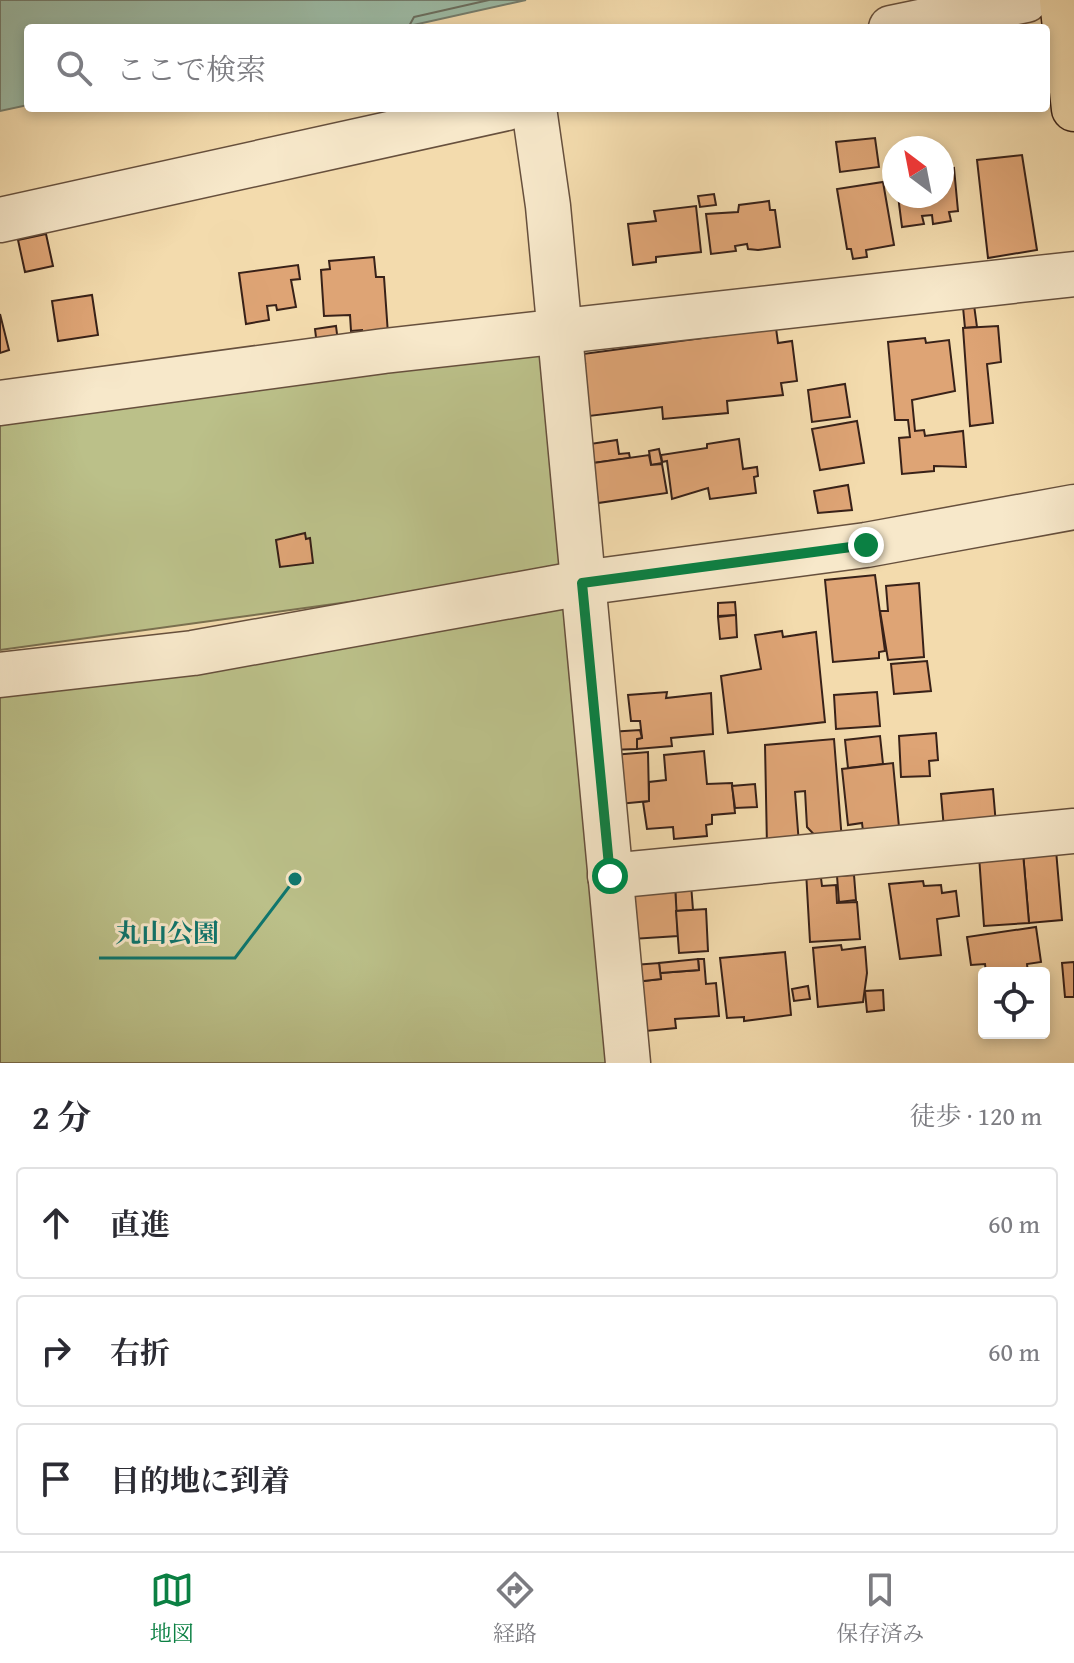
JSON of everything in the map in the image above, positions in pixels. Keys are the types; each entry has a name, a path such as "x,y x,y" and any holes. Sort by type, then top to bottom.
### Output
{"main road":[{"path":"1062,0 1074,109"}],"street":[{"path":"910,24 1026,0"},
{"path":"0,220 489,112"},
{"path":"535,112 548,206 628,1063"},
{"path":"0,403 384,351 1074,274"},
{"path":"0,675 193,653 582,583 866,545 1074,507"},
{"path":"610,876 1074,831"}],"green space":[{"path":"558,332 581,570 0,650 0,421"},
{"path":"566,606 607,1063 0,1063 0,694"}],"water":[{"path":"0,0 526,0 418,24 24,24 24,106 0,111"}],"building":[{"path":"875,138 879,167 840,172 836,142"},
{"path":"1022,155 1037,250 988,258 977,160"},
{"path":"954,168 958,211 949,212 951,221 933,224 932,215 922,216 924,224 902,227 900,208 954,208"},
{"path":"882,182 882,208 888,208 894,245 866,250 867,257 853,259 851,249 847,249 837,189"},
{"path":"714,194 716,205 700,207 698,196"},
{"path":"769,201 770,210 775,210 780,247 758,250 748,249 747,244 735,246 736,251 711,254 706,214 738,212 739,205"},
{"path":"696,206 701,252 656,257 656,262 633,265 628,224 656,221 654,211"},
{"path":"46,234 53,266 25,272 18,240"},
{"path":"374,257 376,277 384,277 388,334 362,336 362,330 351,331 350,315 324,316 321,270 330,269 329,261"},
{"path":"298,265 300,279 291,280 296,307 277,310 276,305 267,306 269,320 246,324 239,273"},
{"path":"92,295 98,335 58,341 52,301"},
{"path":"974,305 977,327 965,328 963,307"},
{"path":"0,314 9,350 0,353"},
{"path":"336,326 338,342 317,345 315,329"},
{"path":"998,326 1001,362 987,364 993,423 970,426 963,328"},
{"path":"776,328 778,343 792,341 797,381 781,383 783,395 727,401 728,413 663,419 662,407 581,417 574,364 585,363 583,354"},
{"path":"925,338 926,343 949,340 955,391 912,400 915,431 924,430 925,436 963,431 966,467 934,466 934,471 902,474 899,438 910,437 908,420 895,420 888,342"},
{"path":"845,384 850,417 812,422 808,390"},
{"path":"857,421 864,463 820,470 812,429"},
{"path":"739,439 743,469 757,467 758,476 754,477 756,493 710,499 708,488 672,499 667,461 662,462 661,455"},
{"path":"617,440 619,454 629,453 630,458 593,463 590,444"},
{"path":"659,449 662,463 651,465 649,451"},
{"path":"649,455 651,465 662,464 667,493 598,503 593,463"},
{"path":"848,485 852,510 818,513 814,491"},
{"path":"305,533 306,539 310,538 313,563 280,567 276,540"},
{"path":"875,575 885,651 879,652 879,658 833,662 825,580"},
{"path":"919,583 924,657 888,660 880,611 888,611 886,586"},
{"path":"735,602 736,615 718,616 718,603"},
{"path":"736,615 737,637 720,639 718,617"},
{"path":"782,631 783,637 816,632 825,722 728,733 721,676 761,669 755,635"},
{"path":"927,661 931,691 894,694 891,664"},
{"path":"667,692 666,698 711,693 713,734 671,738 672,746 637,749 637,739 642,738 640,721 631,721 628,695"},
{"path":"877,692 880,726 836,729 834,695"},
{"path":"640,730 642,738 637,739 637,749 610,750 609,732"},
{"path":"936,733 938,760 929,761 930,776 901,777 899,736"},
{"path":"880,736 883,764 848,768 845,740"},
{"path":"834,739 842,841 822,843 807,827 805,791 795,792 799,844 767,847 765,745"},
{"path":"704,751 707,784 732,783 735,813 712,815 712,824 706,825 707,836 674,839 673,827 647,829 643,802 649,801 649,782 666,780 664,755"},
{"path":"648,752 649,801 619,804 613,755"},
{"path":"893,763 899,827 863,831 862,823 848,825 842,769"},
{"path":"755,784 757,807 735,808 732,786"},
{"path":"993,789 996,825 944,829 941,794"},
{"path":"1056,850 1062,920 1029,923 1023,853"},
{"path":"1023,853 1029,923 984,926 979,856"},
{"path":"820,870 822,886 836,885 837,903 857,902 860,939 810,942 806,871"},
{"path":"854,875 856,900 839,902 837,876"},
{"path":"923,881 924,886 941,885 942,893 956,891 959,916 937,919 941,955 900,959 889,884"},
{"path":"691,884 693,910 676,911 675,885"},
{"path":"675,885 678,936 632,939 629,888"},
{"path":"706,909 708,951 679,953 676,911"},
{"path":"1036,927 1041,962 1027,964 1027,967 971,965 967,937"},
{"path":"841,945 842,950 865,947 867,973 863,1002 818,1007 813,948"},
{"path":"785,952 791,1015 744,1021 744,1017 727,1018 720,958"},
{"path":"698,959 704,959 706,984 716,983 719,1016 675,1019 676,1028 646,1031 635,982 661,979 660,973 699,970"},
{"path":"698,959 699,970 660,973 659,963"},
{"path":"1074,962 1074,997 1065,997 1062,963"},
{"path":"659,963 661,979 635,982 634,965"},
{"path":"808,986 810,999 794,1001 792,989"},
{"path":"883,990 884,1010 867,1012 865,991"}],"place":[{"name":"丸山公園","path":"295,879"}],"route":[{"path":"610,876 582,583 866,545"}]}
